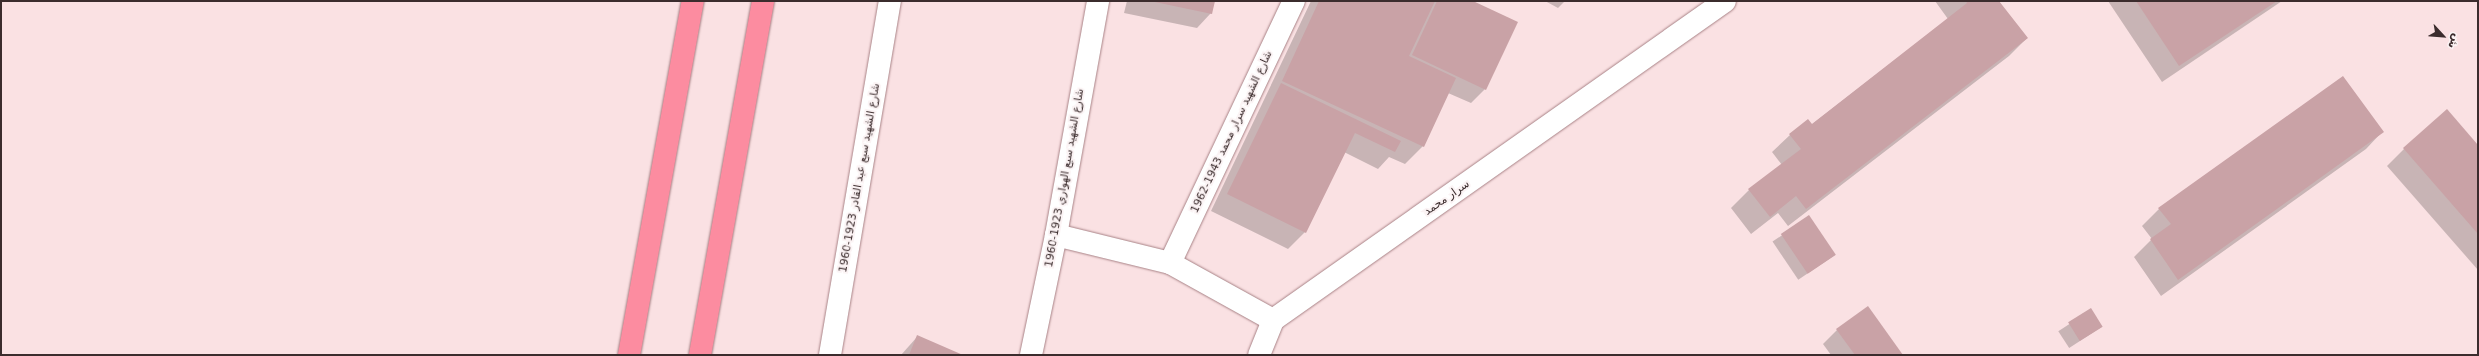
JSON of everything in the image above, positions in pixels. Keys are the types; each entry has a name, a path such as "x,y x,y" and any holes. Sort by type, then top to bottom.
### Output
{"highway":[{"path":"629,355 693,1"},
{"path":"700,355 763,1"}],"street":[{"name":"شارع الشهيد سبع عبد القادر 1923-1960","path":"830,355 890,1"},
{"name":"شارع الشهيد سبع الهواري 1923-1960","path":"1031,355 1056,235 1098,1"},
{"name":"شارع الشهيد سرار محمد 1943-1962","path":"1170,263 1294,1"},
{"name":"سرار محمد","path":"1273,320 1652,54 1725,1"},
{"path":"1056,235 1170,263 1273,320 1259,355"}],"building":[{"path":"1150,1 1215,1 1212,14"},
{"path":"1319,1 1435,1 1409,56 1456,78 1424,147 1282,81"},
{"path":"1437,1 1473,1 1518,22 1486,90 1412,55"},
{"path":"1966,1 1999,1 2028,38 1806,209 1796,196 1770,217 1748,189 1801,149 1789,134 1808,119 1812,124 1967,3"},
{"path":"2136,1 2277,1 2179,66"},
{"path":"2343,76 2384,132 2178,280 2150,239 2171,224 2158,208"},
{"path":"1281,83 1401,141 1395,152 1355,133 1306,233 1227,194"},
{"path":"2447,109 2478,145 2478,234 2403,148"},
{"path":"1809,215 1836,255 1808,274 1781,234"},
{"path":"1868,306 1903,355 1855,355 1836,329"},
{"path":"2091,308 2103,327 2080,341 2068,322"},
{"path":"917,335 963,355 909,355"}]}
